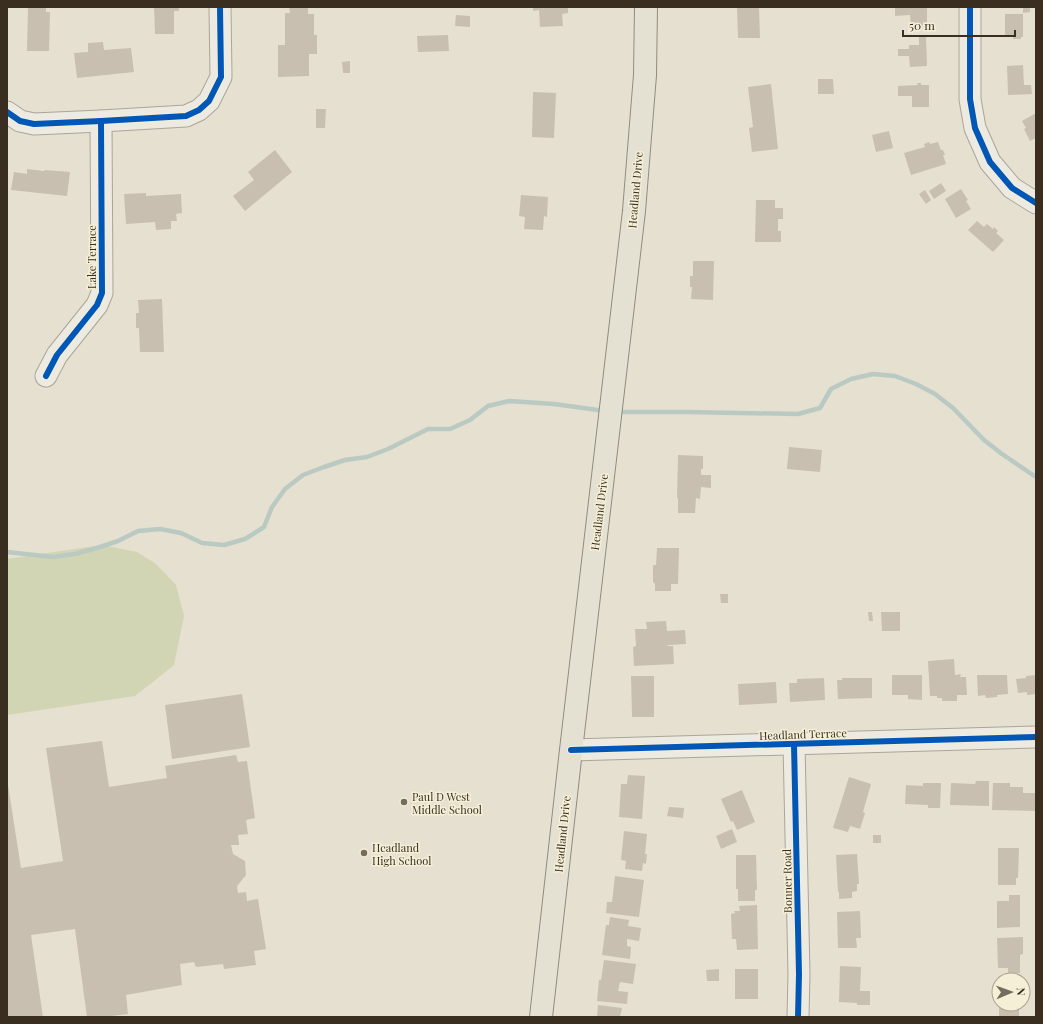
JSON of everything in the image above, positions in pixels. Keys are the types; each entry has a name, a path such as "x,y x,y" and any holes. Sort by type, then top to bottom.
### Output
{"main road":[{"name":"Headland Drive","path":"541,1017 634,211 645,75 646,7"}],"street":[{"path":"7,112 20,121 34,124 186,116 199,110 209,101 221,78 220,7"},
{"path":"970,7 970,98 975,128 990,162 1012,188 1036,203"},
{"name":"Lake Terrace","path":"46,376 57,356 97,305 102,293 101,121"},
{"name":"Headland Terrace","path":"571,750 1036,737"},
{"name":"Bonner Road","path":"794,744 799,974 798,1017"}],"green space":[{"path":"102,545 137,552 156,564 176,585 184,616 174,665 135,696 7,715 7,559"}],"building":[{"path":"28,7 46,7 46,12 50,12 49,51 27,51"},
{"path":"154,7 179,7 179,11 174,11 174,34 155,34"},
{"path":"289,7 308,7 308,14 314,14 314,35 317,35 317,54 309,54 309,76 278,77 278,45 285,45 285,13 290,13"},
{"path":"533,7 568,7 568,13 562,14 563,26 540,27 539,10 533,11"},
{"path":"737,7 759,7 760,38 738,38"},
{"path":"895,7 927,7 927,25 911,26 910,15 895,16"},
{"path":"1023,7 1030,7 1030,12 1023,13"},
{"path":"1005,14 1023,14 1023,37 1021,37 1021,39 1005,37"},
{"path":"456,15 470,16 470,27 455,26"},
{"path":"448,35 449,51 418,52 417,36"},
{"path":"926,36 927,66 910,67 909,56 898,56 898,49 909,49 909,45 919,45 919,37"},
{"path":"103,42 104,50 131,48 134,72 77,78 74,53 88,52 88,43"},
{"path":"350,61 350,73 343,73 342,62"},
{"path":"1023,65 1024,85 1031,85 1032,94 1008,95 1007,66"},
{"path":"818,79 833,79 834,94 818,94"},
{"path":"917,83 921,83 921,85 929,85 929,107 912,107 912,96 898,96 898,86 918,85"},
{"path":"771,84 778,149 752,152 749,128 753,127 748,87"},
{"path":"533,92 556,93 554,138 532,137"},
{"path":"316,109 326,109 325,128 316,128"},
{"path":"1036,113 1036,138 1030,141 1022,121"},
{"path":"889,131 893,148 876,152 872,135"},
{"path":"929,142 930,144 938,142 945,155 943,155 946,164 911,175 904,153 925,147 924,144"},
{"path":"275,150 292,172 245,211 233,196 254,180 248,172"},
{"path":"27,169 70,172 67,196 11,190 14,172 27,174"},
{"path":"941,183 946,191 934,199 929,191"},
{"path":"961,189 968,200 966,201 971,209 956,218 945,199"},
{"path":"925,190 931,200 926,204 919,194"},
{"path":"146,193 146,196 181,194 182,213 176,214 177,221 171,221 171,229 156,230 155,222 126,224 124,194"},
{"path":"521,195 548,197 547,217 544,216 543,230 524,229 525,217 519,216"},
{"path":"756,200 775,200 775,208 783,208 783,219 778,219 778,231 781,231 781,242 755,242"},
{"path":"977,221 984,227 987,224 993,229 994,227 998,231 996,233 1004,240 993,252 968,230"},
{"path":"693,261 714,261 713,300 691,299 692,287 690,287 690,276 693,276"},
{"path":"162,299 164,352 140,352 139,328 136,328 136,313 139,313 138,300"},
{"path":"789,447 822,450 820,472 787,469"},
{"path":"678,455 703,456 703,469 701,469 701,475 711,475 711,488 701,487 700,499 696,498 695,513 678,513"},
{"path":"657,548 679,548 678,584 671,584 671,591 655,591 655,584 653,582 653,565 656,565"},
{"path":"720,594 728,594 728,603 721,603"},
{"path":"868,612 872,612 873,621 869,621"},
{"path":"881,612 900,612 900,631 882,631"},
{"path":"666,621 667,631 685,630 686,644 667,646 673,646 674,664 634,666 633,647 636,646 635,629 647,629 646,622"},
{"path":"954,659 955,675 961,674 960,677 966,677 967,695 957,695 957,701 942,701 942,698 930,696 928,661"},
{"path":"892,675 922,675 922,700 908,699 908,695 892,695"},
{"path":"977,675 1007,675 1008,694 986,698 985,695 978,696"},
{"path":"1036,675 1036,694 1027,695 1027,692 1018,693 1016,679"},
{"path":"631,676 654,676 654,717 632,717"},
{"path":"824,678 825,700 790,702 789,683 797,683 797,679"},
{"path":"842,678 872,678 872,698 838,699 837,680 842,680"},
{"path":"776,682 777,703 739,705 738,684"},
{"path":"242,694 250,747 172,759 165,705"},
{"path":"102,741 109,787 167,778 165,766 236,755 238,762 247,761 255,818 246,820 248,834 238,835 239,845 231,845 233,854 245,861 246,875 237,886 238,893 246,892 247,901 258,899 266,949 254,951 256,965 224,969 223,964 196,967 194,962 180,964 182,985 126,995 128,1014 87,1017 75,929 31,935 43,1017 7,1017 7,785 21,868 63,861 46,748"},
{"path":"628,775 645,776 642,819 619,817 621,784 627,784"},
{"path":"849,777 871,784 860,829 850,826 848,832 833,828"},
{"path":"976,781 989,781 989,806 950,805 951,783 975,784"},
{"path":"923,783 941,783 940,808 928,808 928,805 905,804 906,785 923,786"},
{"path":"993,783 1010,783 1010,787 1023,787 1023,793 1036,793 1036,811 992,810"},
{"path":"742,790 755,822 737,830 733,821 731,822 721,799"},
{"path":"669,807 684,808 683,818 667,816"},
{"path":"732,829 737,842 721,849 716,836"},
{"path":"624,831 647,834 645,854 647,854 646,864 643,863 642,871 625,869 626,861 621,860"},
{"path":"873,835 881,835 881,843 873,843"},
{"path":"998,848 1019,848 1018,878 1016,878 1016,885 998,885"},
{"path":"857,854 859,884 857,884 857,891 852,892 852,898 839,899 836,855"},
{"path":"736,855 756,855 757,890 755,890 755,901 738,901 738,889 736,889"},
{"path":"615,876 644,880 639,917 606,913 607,902 612,902"},
{"path":"1009,895 1020,895 1020,927 997,928 997,901 1009,901"},
{"path":"757,905 758,949 737,950 736,939 732,939 731,914 735,913 734,911 740,911 739,906"},
{"path":"860,911 861,938 856,938 857,948 838,948 837,912"},
{"path":"610,917 629,920 628,926 641,928 639,941 627,939 627,946 631,947 630,959 602,955 606,925 609,925"},
{"path":"1023,937 1023,954 1020,955 1020,972 1008,972 1008,968 998,968 997,938"},
{"path":"604,960 636,964 633,984 620,982 618,991 628,992 627,1004 597,1001 599,980 601,980"},
{"path":"840,966 861,967 860,991 870,991 870,1005 857,1005 857,1003 839,1002"},
{"path":"719,969 719,981 707,981 706,970"},
{"path":"735,969 758,969 758,999 735,999"},
{"path":"598,1005 622,1008 620,1017 597,1017"},
{"path":"999,1012 1019,1012 1019,1017 999,1017"}],"waterway":[{"path":"616,412 798,414 820,408 831,389 851,379 873,374 895,376 916,384 935,394 953,408 984,440 1036,477"},
{"path":"7,552 53,557 75,554 118,541 138,531 160,529 181,533 202,543 224,545 245,539 264,527 272,507 285,489 303,475 345,460 367,457 388,449 428,429 450,429 470,420 488,406 509,401 554,404 605,411"}],"cycle path":[{"path":"7,112 20,121 34,124 186,116 199,110 209,101 221,77 220,7"},
{"path":"970,7 970,99 975,128 990,162 1012,188 1036,203"},
{"path":"46,376 57,355 97,305 102,293 101,121"},
{"path":"571,750 1036,737"},
{"path":"794,744 799,974 798,1017"}],"place":[{"name":"Paul D West Middle School","path":"404,802"},
{"name":"Headland High School","path":"364,853"}]}
